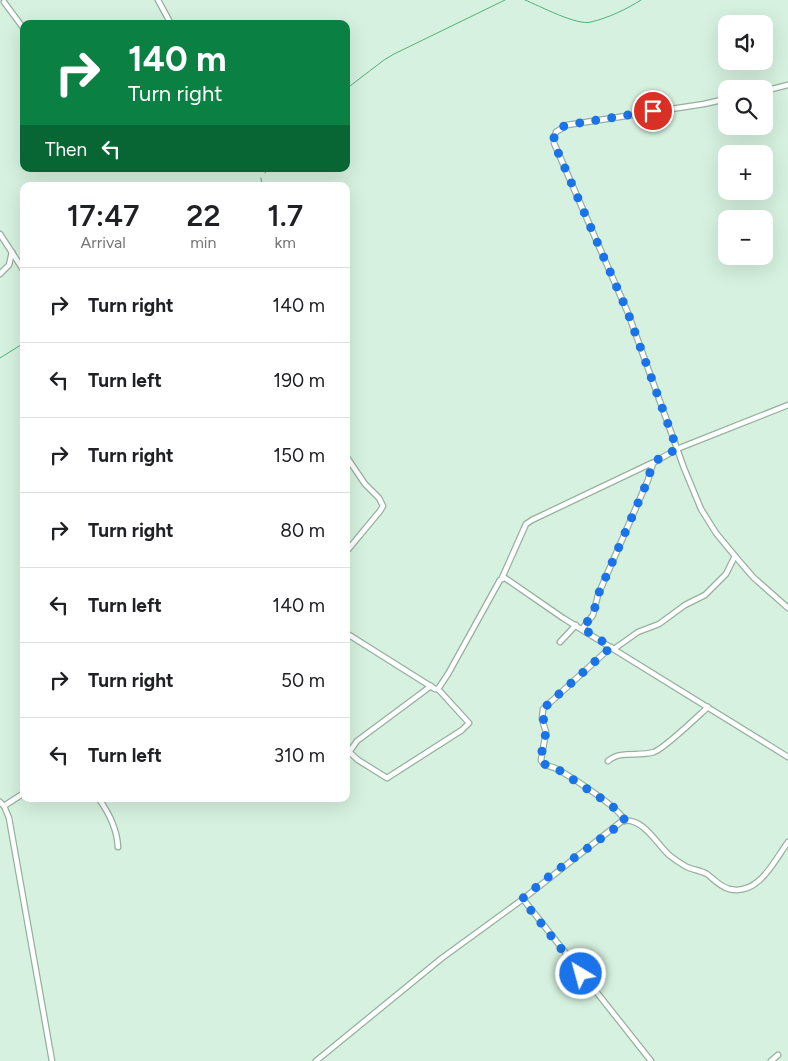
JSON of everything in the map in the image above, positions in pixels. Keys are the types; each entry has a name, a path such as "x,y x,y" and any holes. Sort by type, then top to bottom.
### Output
{"street":[{"path":"158,0 169,20"},
{"path":"3,2 20,24"},
{"path":"773,89 788,85"},
{"path":"718,101 567,125 559,129 554,138 554,143 628,313 677,449 705,517 753,577 788,608"},
{"path":"0,234 20,265"},
{"path":"0,274 9,265 12,252"},
{"path":"438,689 502,578 526,524 677,449 788,405"},
{"path":"350,462 365,484 379,498 383,506 350,547"},
{"path":"582,628 593,615 598,595 648,480 653,462"},
{"path":"735,556 726,574 705,595 685,605 659,624 638,632 613,648 543,709 542,719 546,732 541,760 544,765 556,768 611,805 622,815 625,821 636,824 646,830 669,855 685,866 706,874 715,882 729,889 747,887 760,880 788,842"},
{"path":"502,578 515,584 576,625 788,757"},
{"path":"560,642 576,625"},
{"path":"350,635 435,689 438,689 468,723 462,730 387,778 358,760 350,752"},
{"path":"350,748 431,686"},
{"path":"608,761 619,755 644,754 658,750 708,707"},
{"path":"20,795 2,804 9,818 52,1061"},
{"path":"102,802 111,819 118,847"},
{"path":"316,1061 442,958 625,821"},
{"path":"522,899 651,1061"},
{"path":"771,1061 778,1056"}],"waterway":[{"path":"350,86 394,54 505,0"},
{"path":"525,0 568,18 585,22 611,16 641,0"},
{"path":"261,178 262,182"},
{"path":"0,358 20,346"}],"route":[{"path":"581,974 522,899 552,874 625,821 622,815 611,805 556,768 541,763 546,732 542,712 548,704 611,647 582,628 593,615 598,595 648,480 653,462 677,449 628,313 554,143 554,134 567,125 653,111"}]}
